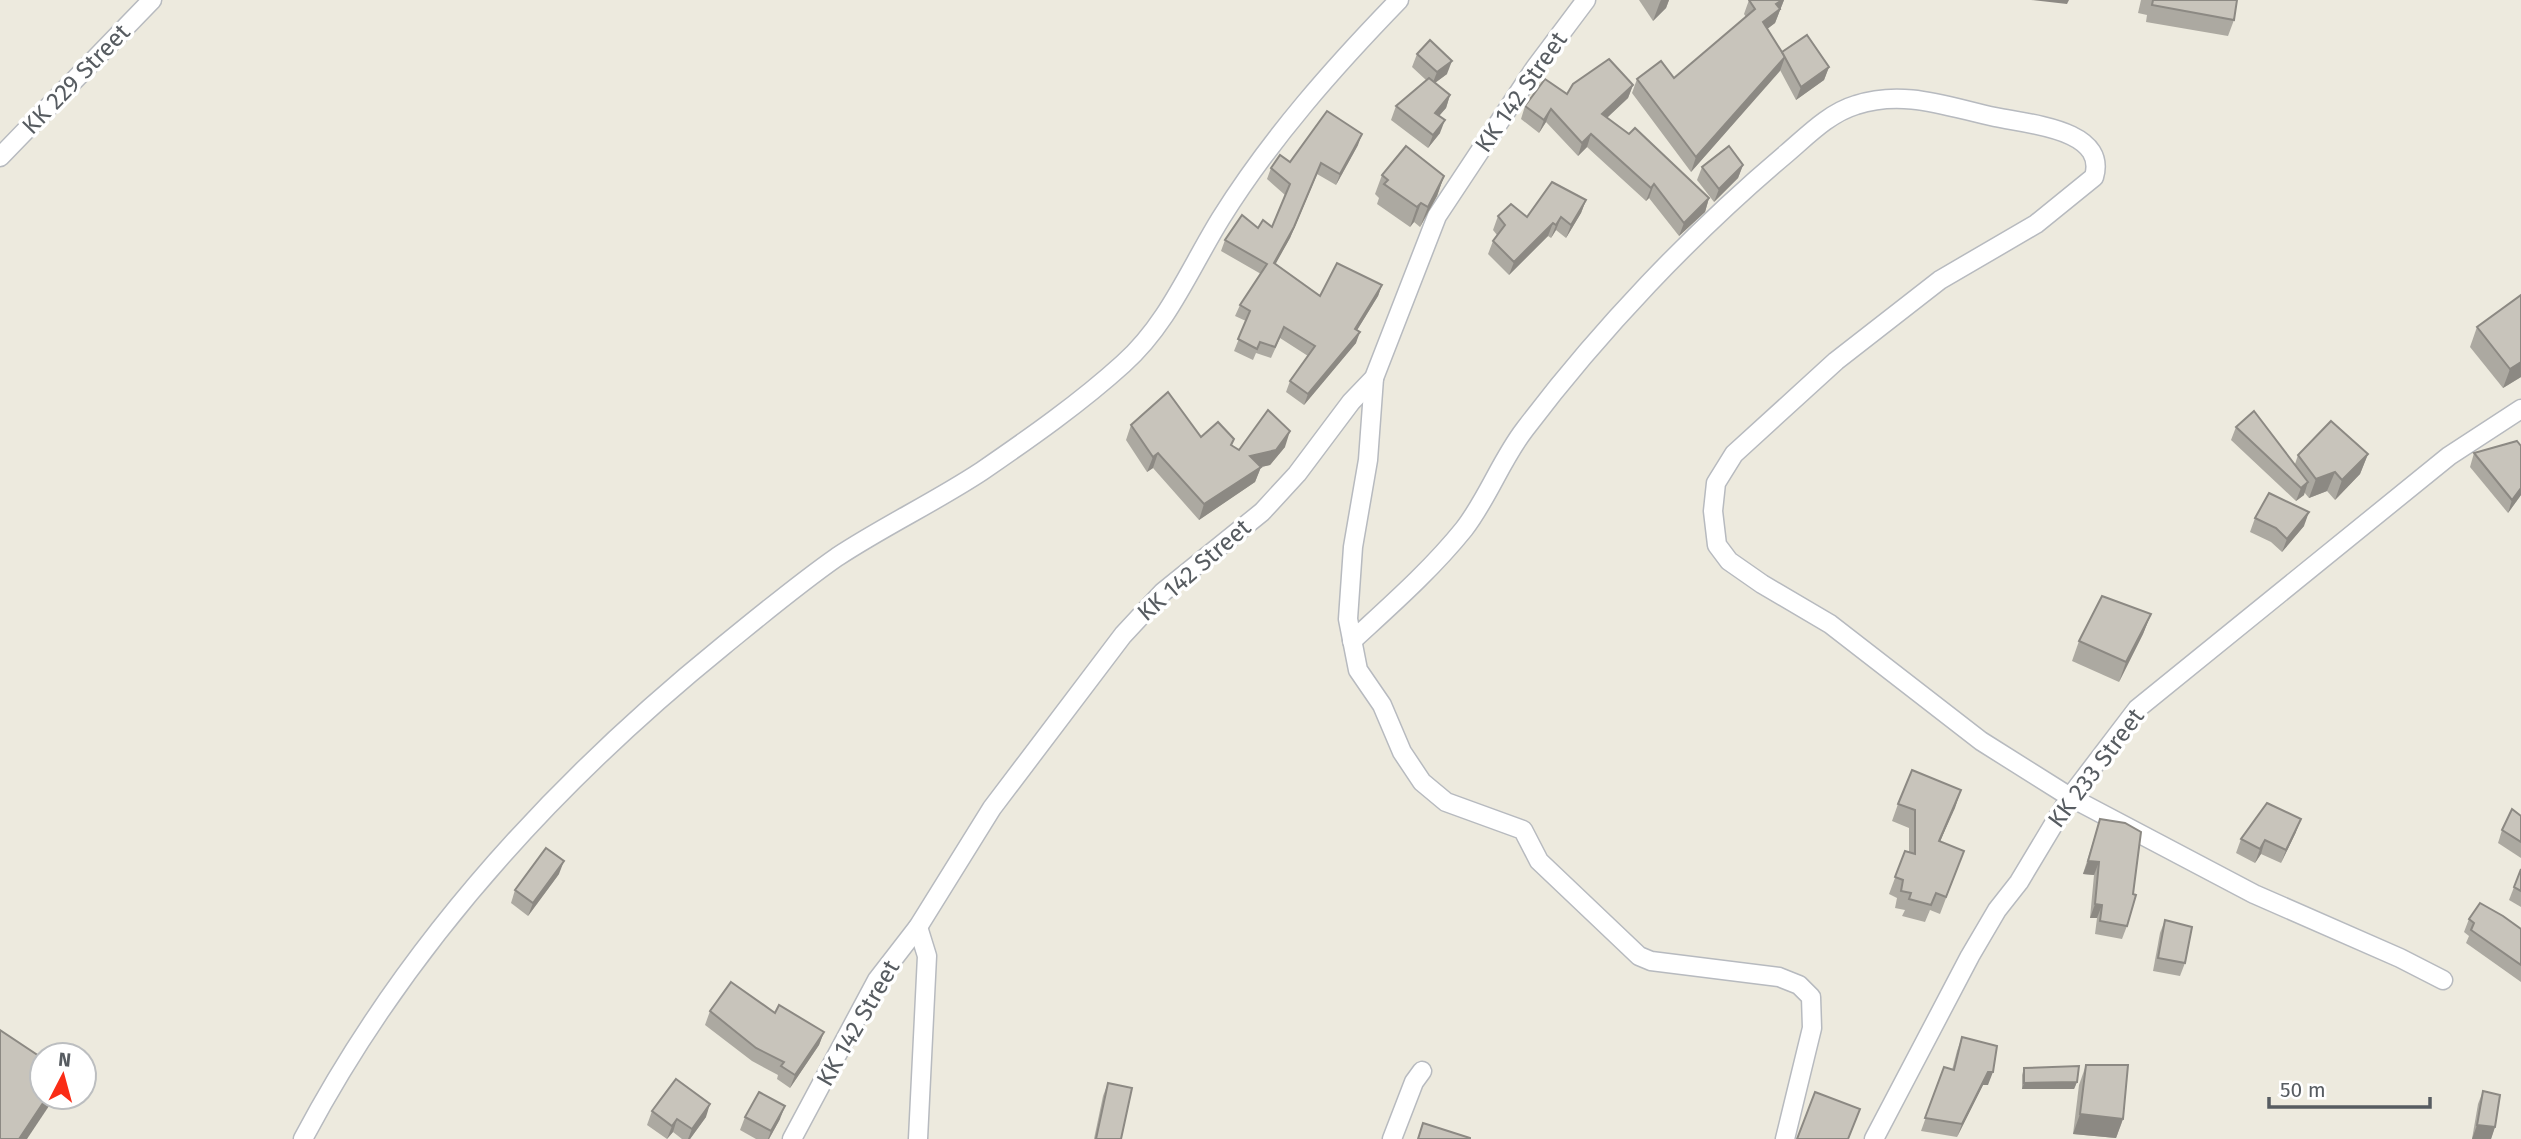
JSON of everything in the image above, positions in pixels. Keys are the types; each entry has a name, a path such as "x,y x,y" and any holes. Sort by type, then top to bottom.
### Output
{"street":[{"name":"KK 229 Street","path":"0,157 152,0"},
{"path":"303,1139 360,1039 439,928 526,828 642,712 793,589 839,556 982,471 1124,363 1163,321 1222,217 1291,118 1399,0"},
{"name":"KK 142 Street","path":"792,1139 877,980 918,927 992,808 1123,635 1163,592 1262,512 1297,474 1351,402 1374,378 1437,216 1535,68 1586,0"},
{"path":"1352,641 1434,565 1467,526 1531,421 1624,313 1745,188 1824,122 1854,105 1892,97 1958,107 2065,132 2085,142 2096,159 2094,177 2036,224 1940,280 1836,361 1734,454 1716,483 1713,511 1717,545 1730,561 1762,584 1830,624 1981,741 2070,797 2254,894 2400,958 2443,980"},
{"path":"1374,378 1368,460 1353,547 1348,620 1358,670 1382,705 1402,752 1422,782 1446,802 1523,830 1539,861 1630,950 1651,961 1779,977 1799,985 1811,997 1812,1028 1785,1139"},
{"name":"KK 233 Street","path":"1874,1139 1970,956 2070,797 2137,709 2449,456 2521,409"},
{"path":"918,927 927,956 918,1139"},
{"path":"1392,1139 1413,1082 1422,1071"}],"building":[{"path":"1749,0 1782,0 1776,4 1780,9 1763,22 1785,57 1696,157 1637,79 1661,61 1674,78 1755,9"},
{"path":"2153,0 2237,0 2234,20 2152,5"},
{"path":"1807,35 1829,67 1801,87 1782,52"},
{"path":"1430,40 1452,61 1437,72 1417,54"},
{"path":"1609,59 1633,85 1602,114 1629,134 1635,128 1709,198 1684,223 1654,184 1651,188 1591,134 1582,143 1551,109 1544,120 1525,106 1545,79 1567,94 1573,84"},
{"path":"1429,78 1450,95 1435,113 1445,120 1433,135 1396,106"},
{"path":"1327,111 1362,134 1340,174 1321,163 1294,227 1274,263 1320,296 1337,263 1382,285 1355,329 1360,332 1308,394 1290,381 1315,346 1284,327 1275,347 1260,342 1257,349 1238,339 1250,311 1240,305 1267,264 1225,240 1242,215 1258,228 1263,220 1272,227 1290,184 1271,168 1280,155 1290,162"},
{"path":"1406,146 1444,176 1428,207 1421,203 1417,207 1384,184 1388,180 1382,175"},
{"path":"1729,146 1743,165 1719,189 1702,167"},
{"path":"1552,182 1586,200 1571,225 1561,217 1556,225 1553,223 1514,262 1493,241 1505,225 1498,216 1511,204 1527,217"},
{"path":"2521,295 2521,362 2510,369 2477,327"},
{"path":"1168,392 1201,437 1218,422 1234,439 1231,445 1239,450 1268,410 1290,431 1276,450 1250,456 1261,467 1204,504 1158,453 1153,457 1131,425"},
{"path":"2254,411 2308,482 2301,488 2236,427"},
{"path":"2331,421 2368,454 2342,480 2335,472 2316,479 2298,455"},
{"path":"2517,441 2521,446 2521,488 2512,500 2474,453"},
{"path":"2269,493 2309,512 2287,539 2276,528 2255,518"},
{"path":"2102,596 2151,614 2126,662 2079,641"},
{"path":"1912,770 1961,790 1939,841 1964,851 1946,897 1936,893 1931,905 1909,899 1911,893 1901,891 1903,880 1895,877 1905,851 1915,854 1915,810 1898,804"},
{"path":"2267,803 2301,819 2286,850 2265,840 2260,849 2241,839"},
{"path":"2512,809 2521,816 2521,842 2502,830"},
{"path":"2100,819 2125,823 2141,832 2133,894 2136,895 2127,926 2100,921 2102,905 2095,904 2099,862 2088,861"},
{"path":"546,848 564,861 533,903 515,890"},
{"path":"2521,869 2521,891 2514,887"},
{"path":"2480,903 2521,929 2521,965 2471,930 2474,923 2469,919"},
{"path":"2165,920 2192,927 2185,963 2158,958"},
{"path":"731,982 775,1013 779,1005 824,1032 795,1075 781,1066 784,1062 756,1048 710,1011"},
{"path":"0,1030 28,1049 28,1111 38,1111 19,1139 0,1139"},
{"path":"1962,1037 1997,1046 1993,1072 1988,1072 1962,1124 1925,1118 1944,1067 1954,1070"},
{"path":"2086,1065 2128,1065 2123,1119 2080,1114"},
{"path":"2079,1066 2077,1082 2024,1083 2024,1068"},
{"path":"676,1079 710,1104 692,1129 677,1119 672,1126 652,1111"},
{"path":"1108,1083 1132,1088 1121,1139 1096,1139"},
{"path":"2483,1091 2500,1095 2495,1127 2477,1125"},
{"path":"759,1092 785,1106 771,1131 745,1117"},
{"path":"1815,1092 1860,1109 1848,1139 1797,1139"},
{"path":"1423,1123 1470,1138 1470,1139 1418,1139"}]}
